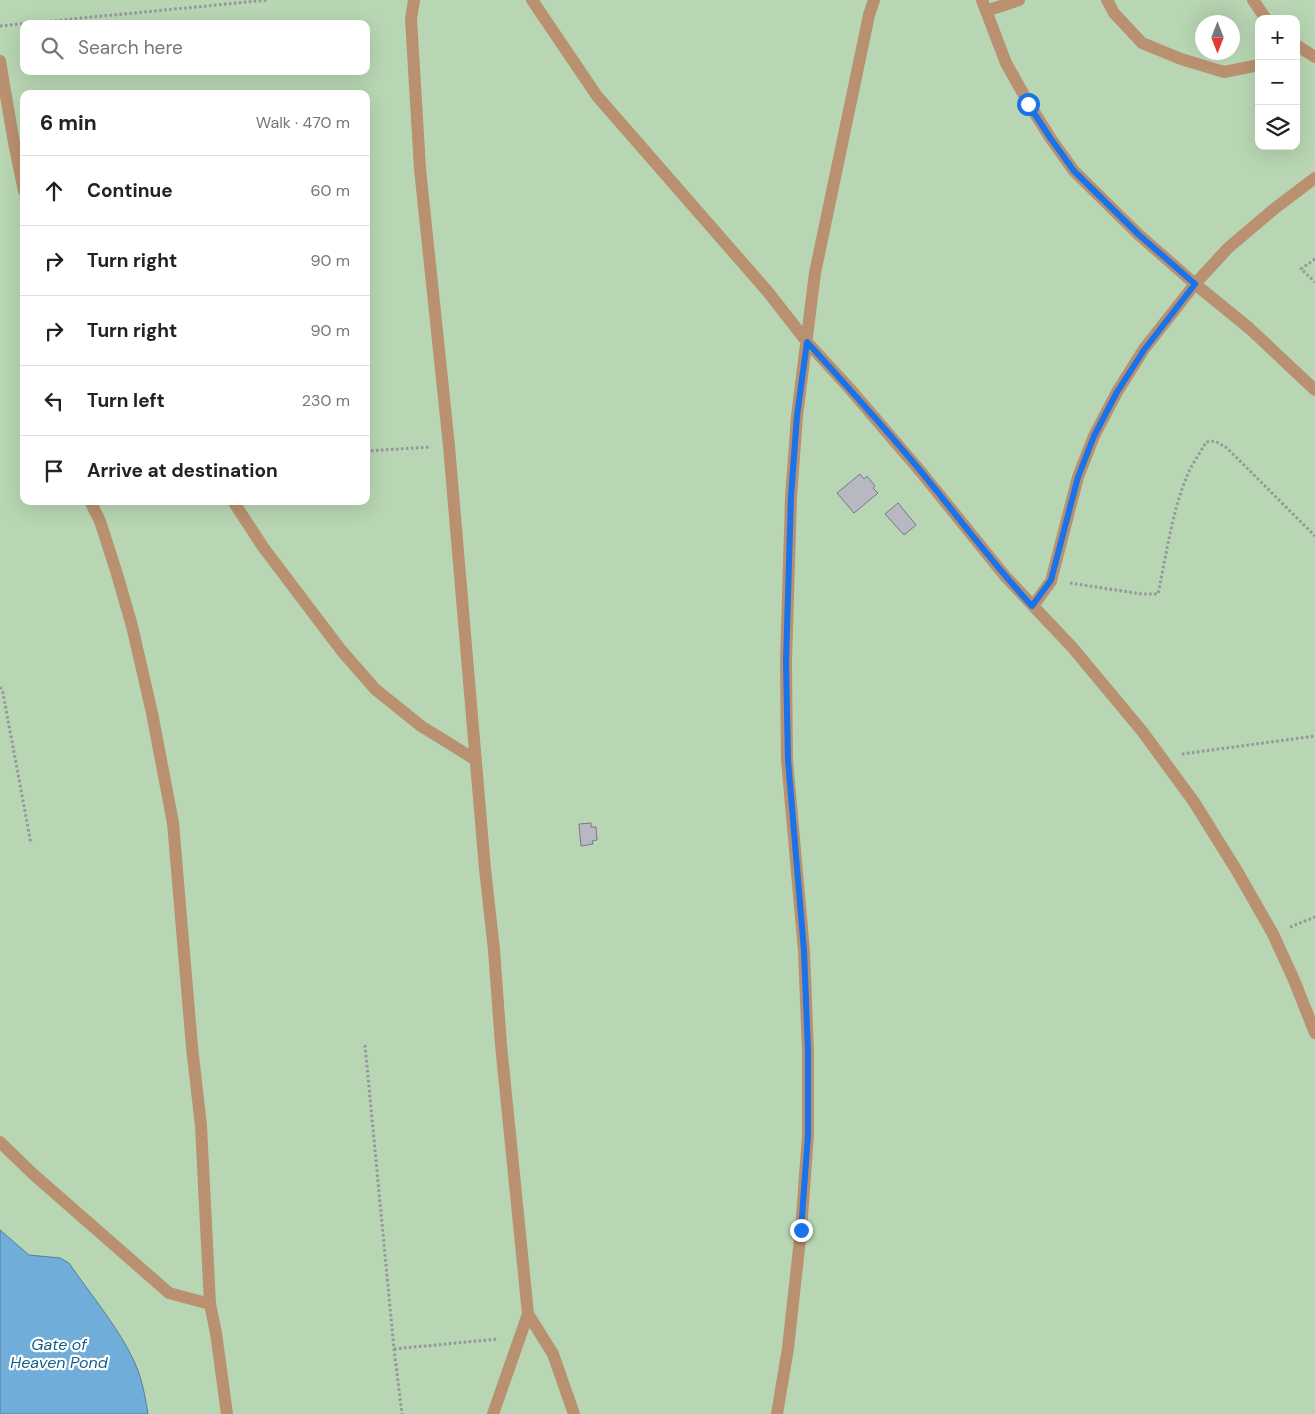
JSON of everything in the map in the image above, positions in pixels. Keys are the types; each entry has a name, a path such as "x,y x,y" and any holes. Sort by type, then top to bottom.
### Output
{"lane":[{"path":"414,0 411,19 420,169 449,446 501,1045 528,1314 493,1414"},
{"path":"532,0 597,96 768,292 807,342 921,472 1005,576 1072,647 1142,731 1194,802 1273,934 1315,1033"},
{"path":"777,1414 790,1338 808,1135 808,1051 804,951 788,760 786,662 791,496 797,416 815,273 867,25 874,0"},
{"path":"1020,0 984,5 1011,71 1051,139 1074,171 1138,234 1249,328 1315,390"},
{"path":"1107,0 1114,13 1142,43 1181,59 1224,72 1255,66"},
{"path":"1252,0 1263,15"},
{"path":"1300,48 1315,57"},
{"path":"0,61 20,169"},
{"path":"1032,606 1051,580 1078,477 1094,436 1117,392 1144,350 1195,284 1228,248 1274,209 1315,178"},
{"path":"92,505 109,547 132,626 152,713 173,824 192,1047 201,1126 210,1304 216,1333 227,1414"},
{"path":"236,505 263,547 341,650 375,689 421,726 476,760"},
{"path":"0,1142 40,1180 169,1293 210,1304"},
{"path":"528,1314 553,1354 574,1414"}],"path":[{"path":"58,20 268,0"},
{"path":"0,26 20,24"},
{"path":"1315,259 1301,268 1315,282"},
{"path":"1051,580 1142,594 1158,594 1180,494 1191,468 1206,442 1215,440 1226,448 1314,534"},
{"path":"370,452 449,446"},
{"path":"0,686 31,844"},
{"path":"1160,757 1315,736"},
{"path":"1273,934 1315,917"},
{"path":"365,1045 402,1414"},
{"path":"394,1349 521,1337"}],"green space":[{"path":"0,0 1315,0 1315,1414 0,1414"}],"water":[{"name":"Gate of Heaven Pond","path":"0,1230 29,1255 60,1258 69,1263 128,1349 139,1374 148,1414 0,1414"}],"building":[{"path":"860,474 864,479 867,476 878,493 854,513 837,493"},
{"path":"898,503 916,525 904,535 885,514"},
{"path":"591,823 591,827 596,827 597,840 592,841 593,844 581,846 579,824"}],"route":[{"path":"801,1230 808,1135 808,1051 804,951 788,760 786,662 791,496 797,416 807,342 921,472 1005,576 1032,606 1051,580 1078,477 1094,436 1117,392 1144,350 1195,284 1138,234 1074,171 1028,104"}]}
